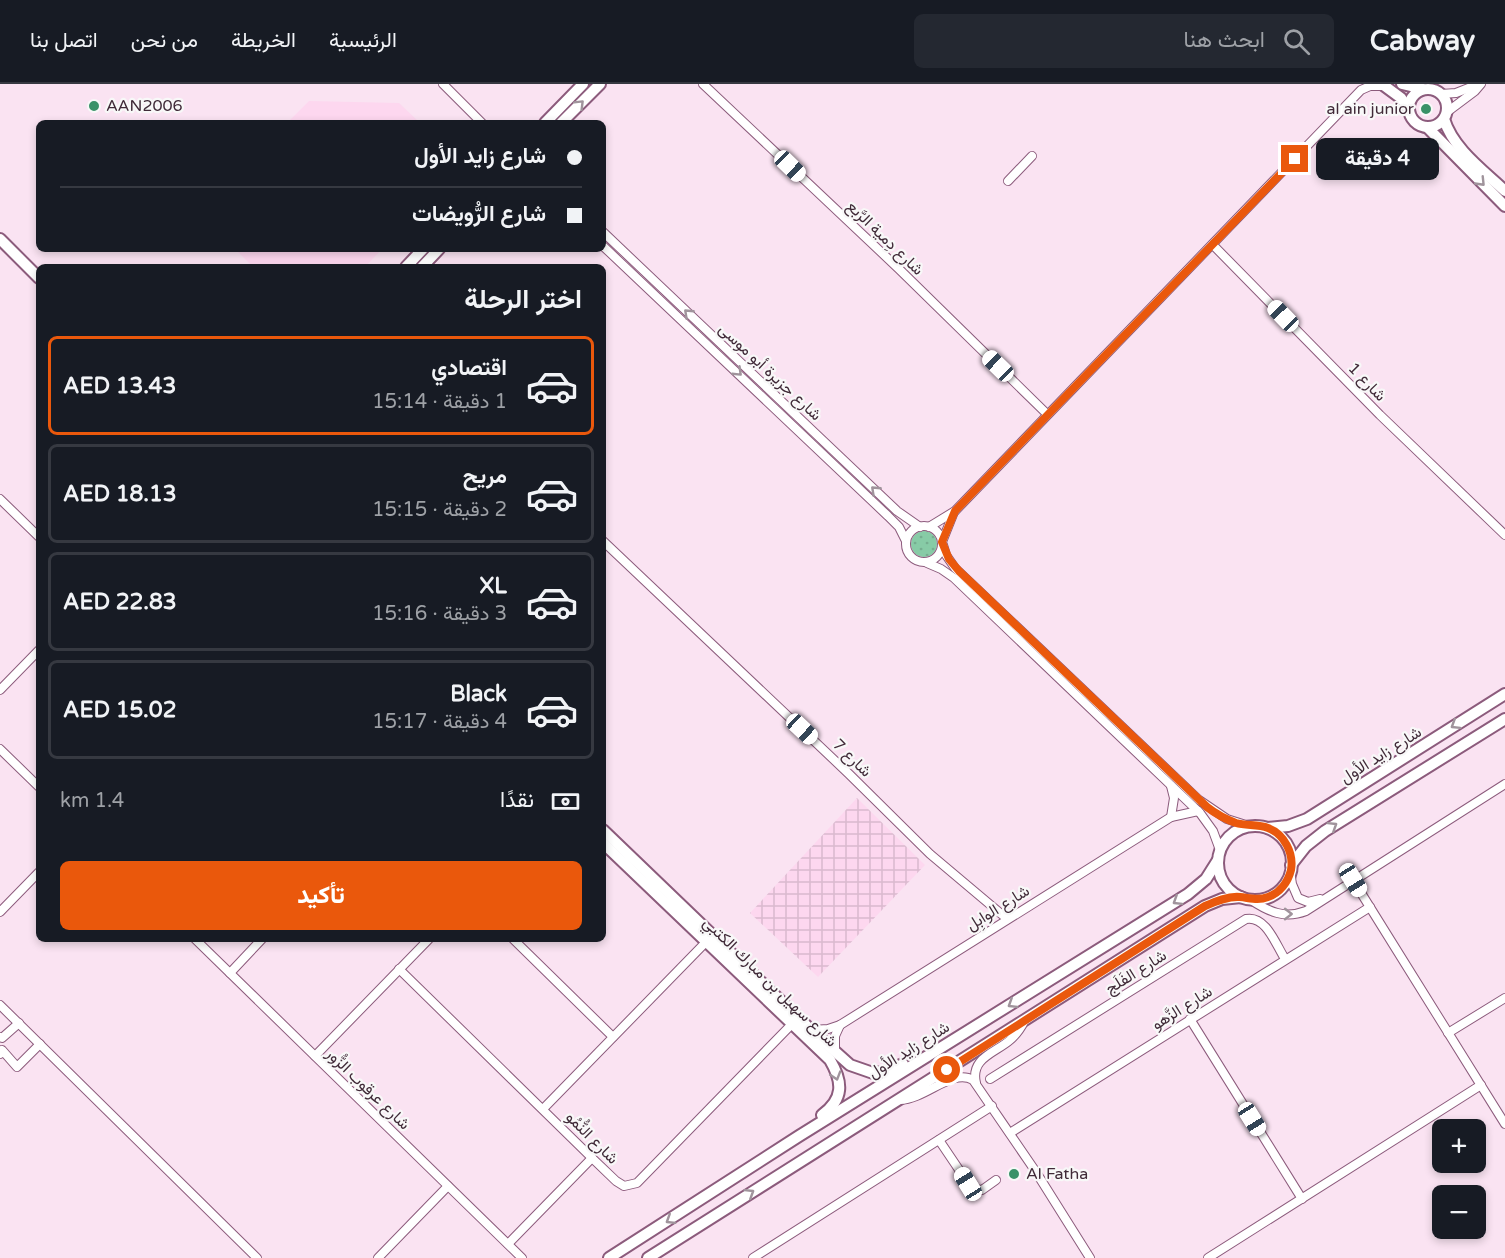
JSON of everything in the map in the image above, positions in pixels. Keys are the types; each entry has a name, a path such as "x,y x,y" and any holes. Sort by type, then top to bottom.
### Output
{"main road":[{"path":"548,120 583,84"},
{"path":"564,120 600,84"},
{"path":"1402,84 1432,89 1441,94 1447,102 1446,116 1449,131 1456,143 1505,191"},
{"path":"1383,85 1401,98 1413,121 1423,127 1438,125 1446,116"},
{"path":"1409,111 1413,95 1423,89"},
{"path":"1428,128 1505,206"},
{"path":"0,239 36,275"},
{"path":"409,264 420,252"},
{"path":"425,264 437,252"},
{"name":"شارع زايد الأول","path":"1268,828 1288,826 1307,819 1505,694"},
{"path":"648,1258 1205,906 1222,899 1263,899 1274,894 1286,882 1291,868 1306,846 1325,831 1505,718"},
{"path":"1246,898 1226,885 1220,873 1219,855 1231,834 1249,826 1268,828 1284,840 1290,852 1291,868"},
{"name":"شارع سهيل بن مبارك الكتبي","path":"606,833 811,1030 857,1068 873,1073 885,1072 902,1065 965,1026 993,1017"},
{"name":"شارع سهيل بن مبارك الكتبي","path":"606,846 825,1054 834,1067 839,1084 836,1101 824,1114 702,1196 687,1209"},
{"name":"شارع زايد الأول","path":"609,1258 799,1136 1188,894 1206,879 1219,855"}],"street":[{"path":"443,84 479,120"},
{"name":"شارع دِمية الرَّبع","path":"703,84 899,269 1047,414"},
{"path":"1441,94 1464,92 1479,84"},
{"path":"1446,116 1475,91 1479,84"},
{"path":"929,527 955,511 1213,245 1362,87 1383,85"},
{"path":"1008,181 1032,156"},
{"name":"شارع جزيرة أبو موسى","path":"606,235 897,511 920,526"},
{"name":"شارع 1","path":"1213,245 1380,415 1505,535"},
{"name":"شارع جزيرة أبو موسى","path":"606,249 888,516 906,541"},
{"path":"0,499 36,534"},
{"path":"927,563 939,555 955,511"},
{"path":"1219,855 1213,831 1198,811 954,578 941,569 916,561 911,557 906,546 909,534 920,526 929,527 938,532 949,559 959,571 1199,800 1227,819 1249,826"},
{"name":"شارع 7","path":"606,544 930,854 1006,918"},
{"path":"0,690 36,653"},
{"path":"0,748 36,784"},
{"path":"1246,898 1271,912 1289,915 1306,911 1505,784"},
{"path":"1171,785 1174,804 1171,817"},
{"name":"شارع الوابِل","path":"811,1030 828,1029 840,1025 1006,918 1171,817 1198,811"},
{"path":"1291,868 1292,884 1298,898 1308,902 1324,898"},
{"path":"0,912 36,875"},
{"path":"1353,880 1505,1124"},
{"name":"شارع الزَّهو","path":"1010,1134 1370,907"},
{"name":"شارع الفَلَج","path":"990,1080 1246,919 1254,918 1262,922 1285,959"},
{"name":"شارع عرقوب الزُّور","path":"198,942 522,1258"},
{"path":"230,973 259,942"},
{"path":"315,1056 426,942"},
{"path":"516,942 613,1037"},
{"path":"543,1109 706,942"},
{"name":"شارع النُّمُو","path":"399,969 592,1158 620,1184 629,1186 638,1183 792,1024"},
{"path":"1448,1033 1505,998"},
{"path":"0,1005 257,1258"},
{"path":"1190,1019 1302,1199"},
{"path":"976,1083 975,1072 979,1062 1012,1038 1025,1020"},
{"path":"19,1023 1,1038 1,1052 17,1067 40,1044"},
{"path":"835,1052 834,1041 840,1025"},
{"path":"898,1100 918,1097 955,1077 966,1077 976,1083 1090,1258"},
{"path":"1208,1258 1481,1085"},
{"path":"753,1258 992,1106"},
{"path":"939,1140 972,1189 982,1190 996,1180"},
{"path":"508,1244 592,1158"},
{"path":"378,1258 448,1186"}],"shaded area":[{"path":"309,101 399,103 417,120 290,120"},
{"path":"238,252 379,252 368,264 250,264"},
{"path":"857,798 925,865 818,977 750,913"}],"green space":[{"path":"924,531 933,535 937,544 933,553 924,557 915,553 911,544 915,535"}],"place":[{"name":"AAN2006","path":"94,106"},
{"name":"al ain junior","path":"1426,109"},
{"name":"Al Fatha","path":"1014,1174"}],"route":[{"path":"947,1070 1205,906 1222,899 1241,897 1257,900 1269,897 1278,891 1288,877 1291,859 1284,840 1268,828 1238,823 1207,807 959,571 949,559 942,542 955,511 1295,159"}]}
